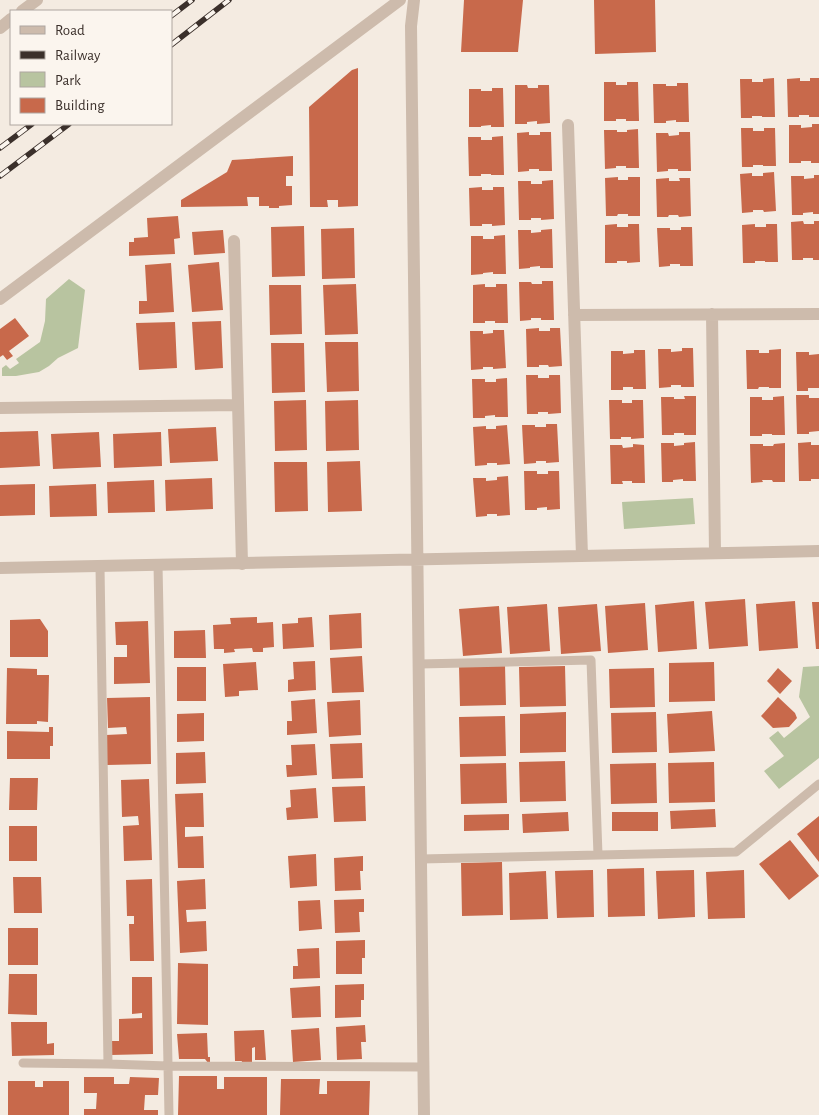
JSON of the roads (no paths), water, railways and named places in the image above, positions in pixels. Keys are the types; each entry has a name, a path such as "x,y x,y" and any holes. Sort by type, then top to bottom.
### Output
{"street":[{"path":"23,10 37,0"},
{"path":"0,299 400,0"},
{"path":"414,0 411,26 424,1115"},
{"path":"568,125 582,556"},
{"path":"234,242 242,564"},
{"path":"712,314 716,553"},
{"path":"574,315 819,314"},
{"path":"0,408 238,405"},
{"path":"0,568 819,551"}],"lane":[{"path":"158,565 169,1115"},
{"path":"100,567 108,1064"},
{"path":"419,664 591,660 598,855"},
{"path":"421,859 736,852 819,784"},
{"path":"23,1063 168,1066 423,1067"}],"railway":[{"path":"172,15 192,0"},
{"path":"172,44 229,0"},
{"path":"0,148 31,125"},
{"path":"0,176 68,125"}]}
